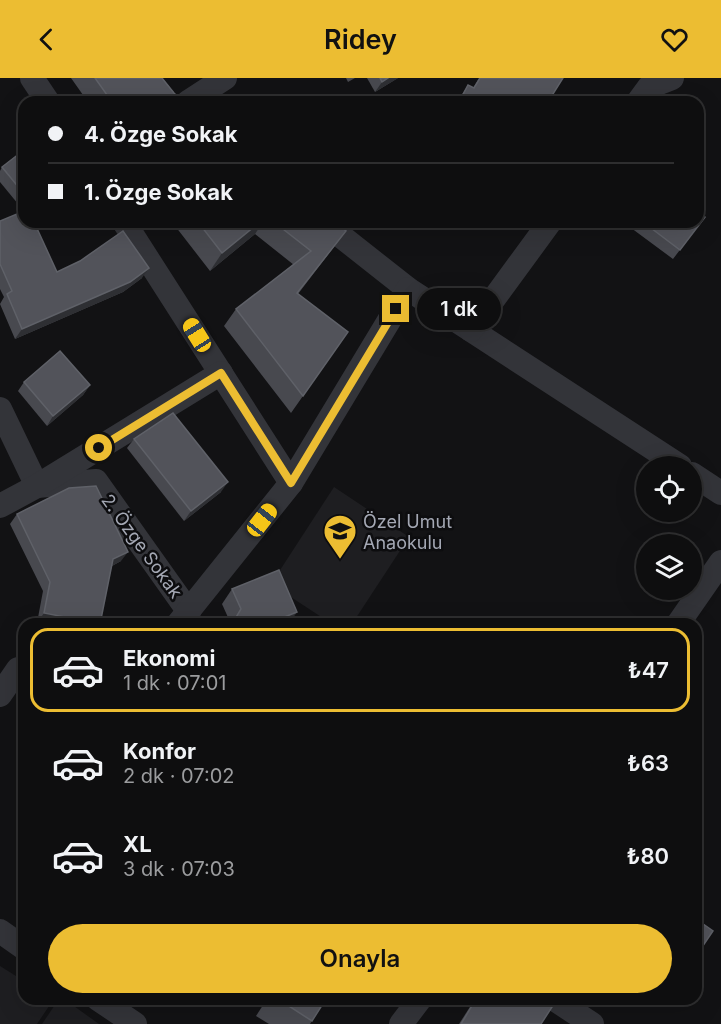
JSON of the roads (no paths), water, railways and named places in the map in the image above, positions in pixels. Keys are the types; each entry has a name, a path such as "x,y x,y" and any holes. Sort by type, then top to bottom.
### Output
{"street":[{"path":"33,78 44,96"},
{"path":"183,96 225,78"},
{"path":"644,89 672,78"},
{"path":"128,228 291,483"},
{"path":"331,228 408,289 665,456"},
{"path":"471,330 546,228"},
{"path":"184,618 291,483 408,289"},
{"path":"0,506 37,486 221,373"},
{"path":"0,409 37,486"},
{"name":"2. Özge Sokak","path":"37,486 96,481 184,618"},
{"path":"702,481 721,493"},
{"path":"682,618 721,561"},
{"path":"0,695 14,667"},
{"path":"0,931 18,944"},
{"path":"107,1005 135,1024"},
{"path":"401,1024 415,1005"},
{"path":"563,1005 592,1024"}],"place":[{"name":"Özel Umut Anaokulu","path":"340,560"}]}
